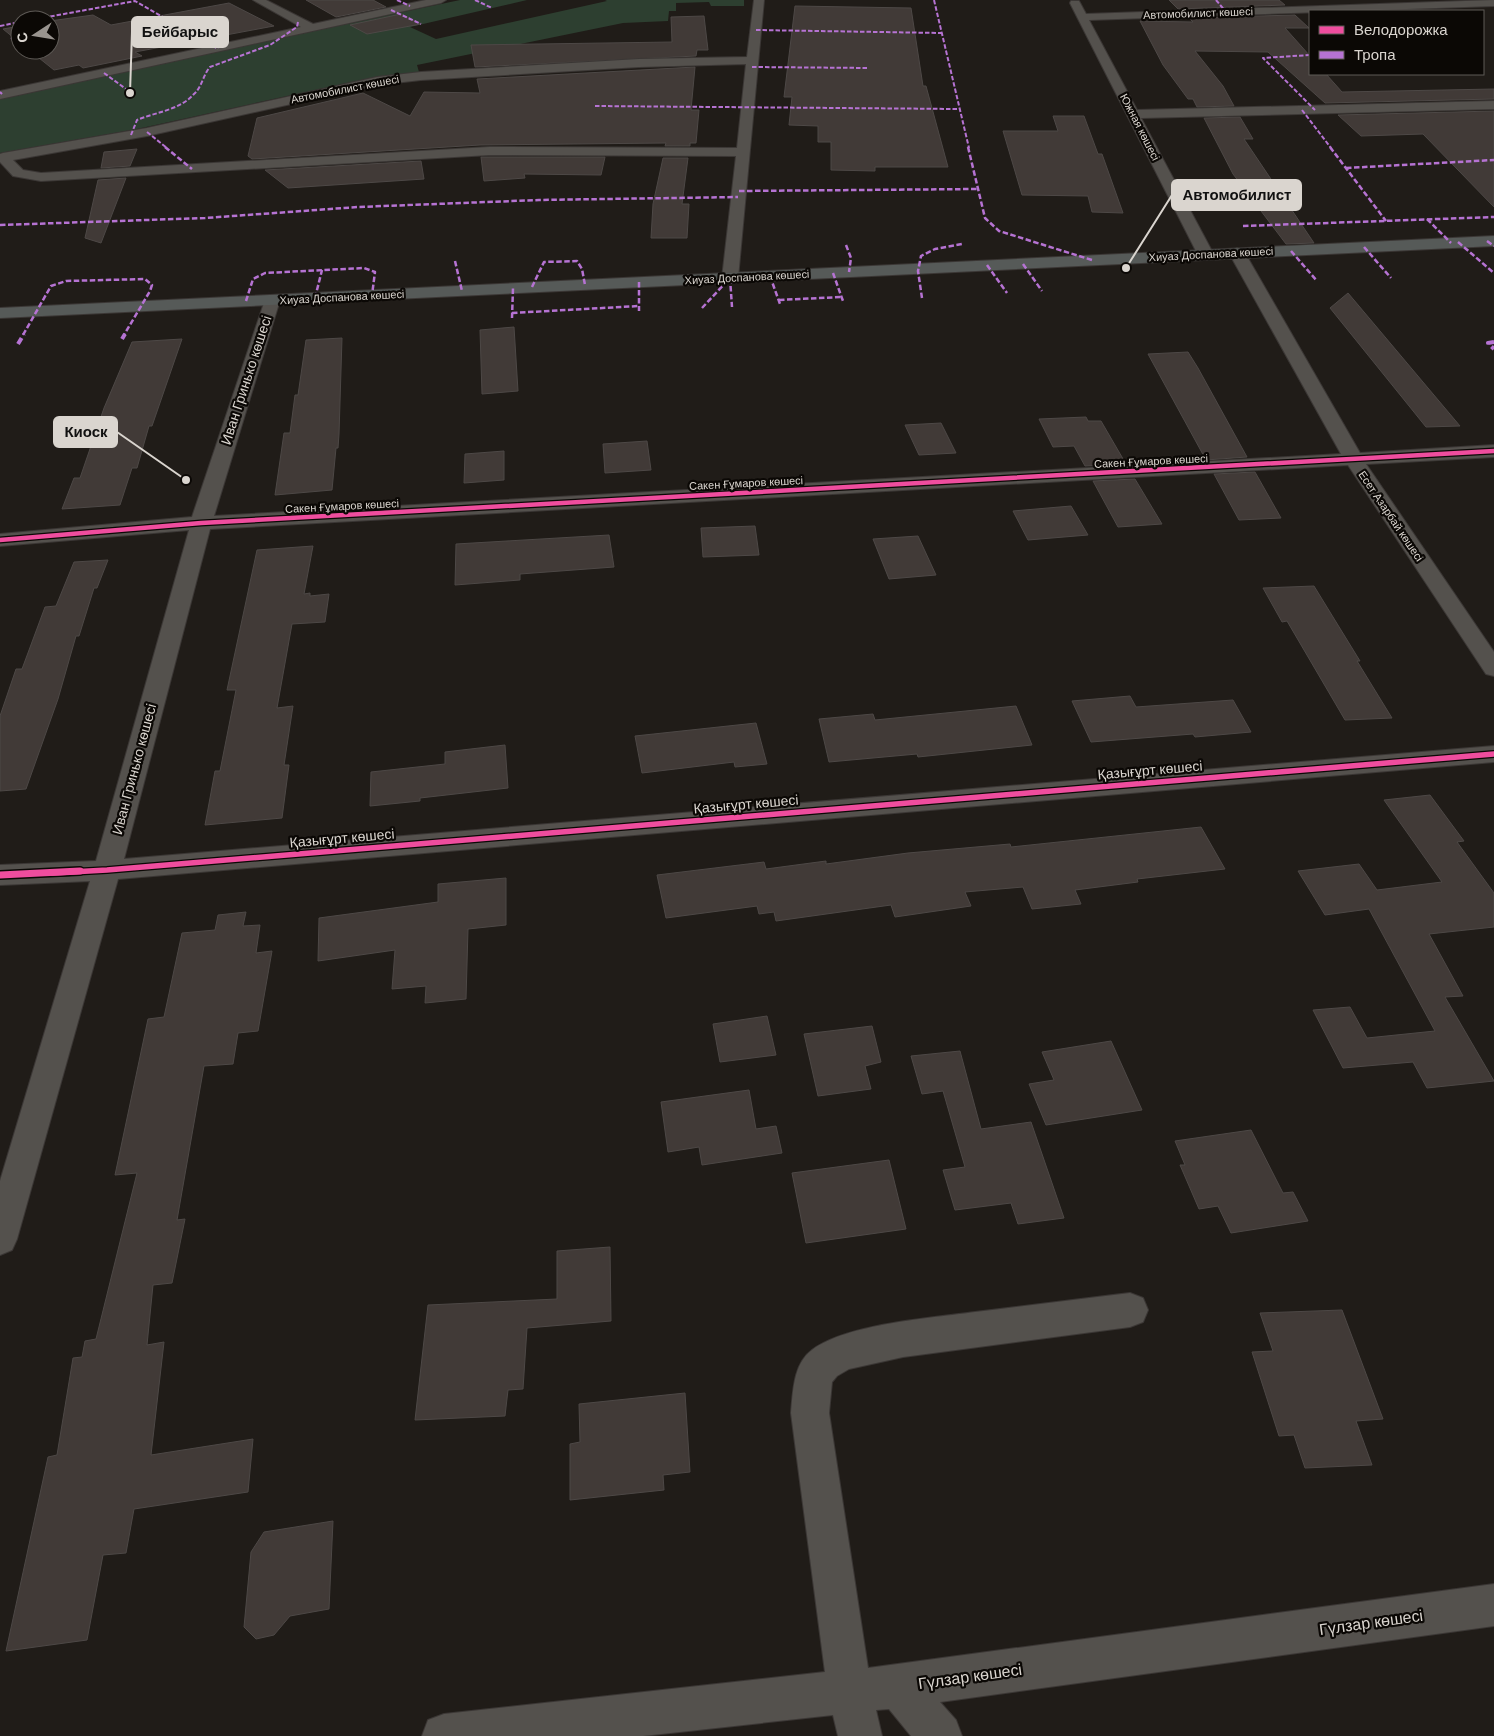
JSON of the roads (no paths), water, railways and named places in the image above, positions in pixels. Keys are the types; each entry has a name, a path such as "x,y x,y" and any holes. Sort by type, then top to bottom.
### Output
{"main road":[{"name":"Хиуаз Доспанова көшесі","path":"0,313 1494,241"}],"street":[{"path":"258,0 312,28"},
{"path":"0,95 441,0"},
{"path":"730,278 759,0"},
{"name":"Южная көшесі","path":"1073,0 1206,255"},
{"name":"Автомобилист көшесі","path":"1082,17 1494,3"},
{"name":"Автомобилист көшесі","path":"2,157 146,132 377,82 421,76 639,63 753,60"},
{"path":"1133,114 1494,105"},
{"name":"Автомобилист көшесі","path":"2,157 18,173 41,177 489,152 743,152"},
{"name":"Есет Азарбай көшесі","path":"1237,253 1354,460 1494,669"},
{"name":"Иван Гринько көшесі","path":"0,1240 107,870 201,524 272,300"},
{"name":"Сакен Ғұмаров көшесі","path":"0,540 201,524 1494,451"},
{"name":"Қазығұрт көшесі","path":"0,875 107,870 1494,754"},
{"path":"860,1736 850,1692 811,1422 814,1376 824,1363 842,1353 903,1339 1130,1310"},
{"name":"Гүлзар көшесі","path":"444,1736 850,1692 1494,1605"},
{"path":"898,1686 923,1736"},
{"path":"898,1686 940,1736"}],"place":[{"name":"Бейбарыс","path":"130,93"},
{"name":"Автомобилист","path":"1126,268"},
{"name":"Киоск","path":"186,480"}]}
